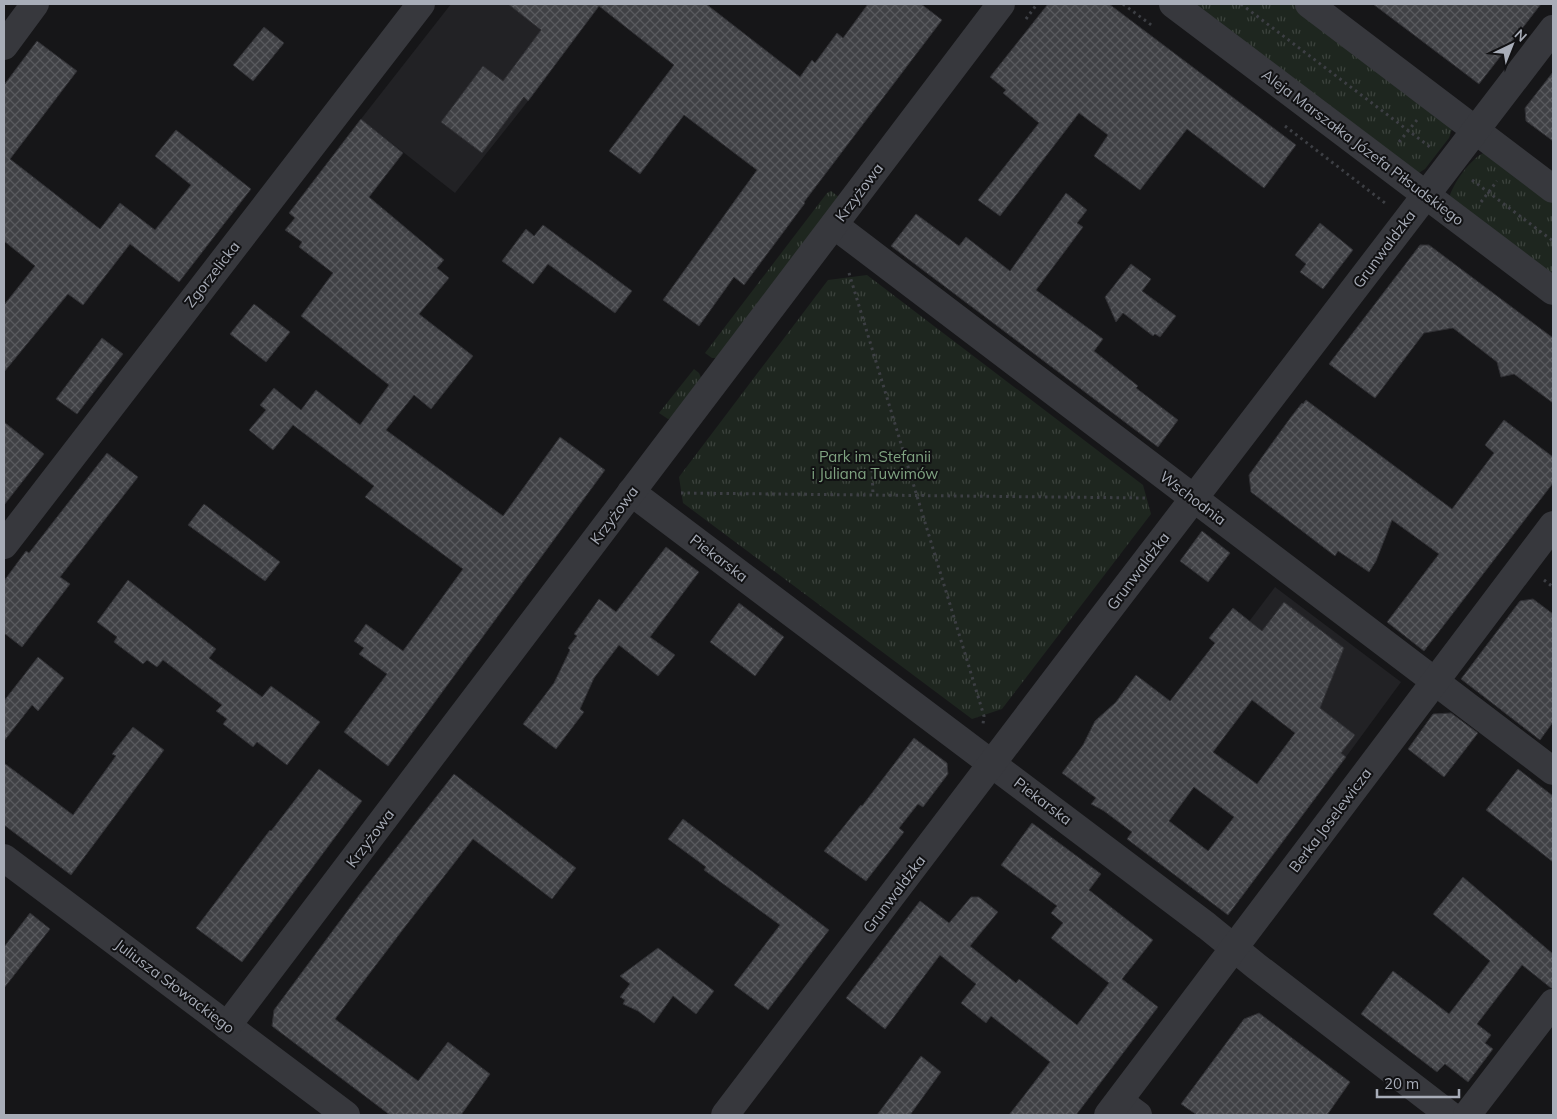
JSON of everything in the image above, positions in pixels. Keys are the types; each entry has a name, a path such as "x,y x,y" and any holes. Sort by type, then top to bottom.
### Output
{"street":[{"path":"4,46 35,4"},
{"name":"Zgorzelicka","path":"4,545 420,4"},
{"name":"Krzyżowa","path":"228,1026 1001,4"},
{"name":"Aleja Marszałka Józefa Piłsudskiego","path":"1173,4 1553,290"},
{"path":"1309,4 1553,189"},
{"name":"Grunwaldzka","path":"725,1115 1553,29"},
{"name":"Wschodnia","path":"834,225 1553,770"},
{"name":"Piekarska","path":"631,492 993,764 1451,1114"},
{"name":"Berka Joselewicza","path":"1122,1110 1234,948 1553,525"},
{"name":"Juliusza Słowackiego","path":"4,858 346,1115"},
{"path":"1451,1114 1553,1004"}],"path":[{"path":"1123,4 1154,27"},
{"path":"1241,4 1431,147"},
{"path":"1364,186 1435,98"},
{"path":"1279,122 1386,202 1385,211"},
{"path":"1464,224 1513,159"},
{"path":"1469,178 1553,241"},
{"path":"848,269 984,716 982,730 990,726"},
{"path":"872,470 873,495"},
{"path":"672,493 1153,498"}],"shaded area":[{"path":"451,4 565,4 588,20 528,101 455,193 361,119"},
{"path":"1275,587 1401,682 1346,757 1220,660"}],"green space":[{"path":"1186,4 1295,4 1449,121 1452,129 1449,138 1425,169 1417,174"},
{"path":"1483,153 1553,201 1553,280 1449,198 1463,172"},
{"path":"831,191 840,198 719,358 712,358 705,353 827,193"},
{"name":"Park im. Stefanii i Juliana Tuwimów","path":"867,275 1143,485 1151,514 1002,709 972,719 683,503 679,477 828,280"},
{"path":"694,369 699,373 702,380 673,418 668,419 659,413"}],"building":[{"path":"508,4 706,4 800,77 812,60 815,63 837,33 843,38 868,4 921,4 942,20 804,202 744,285 734,277 699,326 663,300 757,170 684,115 640,174 609,151 674,65 599,6 528,101 524,97 482,153 441,122 483,66 503,81 541,30"},
{"path":"1048,4 1109,4 1296,145 1264,188 1187,129 1140,190 1094,156 1108,135 1079,113 1000,216 978,200 1039,123 1003,93 1006,90 990,77"},
{"path":"1373,4 1541,4 1479,84"},
{"path":"264,27 284,43 253,81 233,65"},
{"path":"37,41 77,71 10,159 100,229 120,203 155,230 191,185 155,156 176,130 251,189 179,282 130,244 83,305 68,294 4,372 4,305 35,266 4,241 4,85"},
{"path":"1553,72 1553,141 1526,121 1525,108"},
{"path":"361,119 403,153 369,197 444,260 437,268 449,278 419,314 473,356 431,409 414,395 386,430 503,516 560,437 605,470 388,766 344,732 387,674 359,654 364,648 354,641 366,624 403,651 463,569 365,497 374,486 293,425 273,450 249,430 266,410 260,405 274,388 301,410 316,390 360,425 389,385 301,316 333,273 299,247 302,242 285,230 295,218 289,213"},
{"path":"1066,193 1087,210 1077,223 1083,227 1036,290 1103,339 1094,351 1138,386 1136,388 1178,420 1158,447 891,246 916,214 959,246 966,237 1010,271"},
{"path":"1320,223 1353,250 1323,289 1300,272 1306,264 1295,255"},
{"path":"543,225 632,291 615,313 548,264 533,284 502,261 526,229 534,236"},
{"path":"1420,245 1429,245 1553,338 1553,403 1514,374 1501,377 1497,362 1453,328 1424,333 1375,398 1329,364"},
{"path":"1131,264 1151,279 1142,291 1176,316 1160,337 1155,334 1153,336 1123,313 1116,322 1105,297"},
{"path":"254,304 290,332 266,362 230,334"},
{"path":"102,338 123,354 77,414 56,399"},
{"path":"1306,400 1452,509 1494,453 1485,445 1504,420 1553,457 1553,483 1424,651 1387,622 1439,554 1392,520 1376,561 1369,572 1338,551 1335,556 1251,492 1249,475 1291,417"},
{"path":"4,422 44,454 4,505"},
{"path":"107,453 138,477 60,577 70,584 22,647 4,633 4,581 26,551 29,553"},
{"path":"204,504 280,562 265,581 188,525"},
{"path":"1202,531 1230,553 1208,582 1180,561"},
{"path":"666,547 699,572 650,637 675,655 658,676 619,645 594,678 580,709 584,712 556,749 523,724 554,683 570,650 568,648 577,636 574,634 599,599 616,612"},
{"path":"128,580 216,649 209,658 262,697 271,686 320,722 287,765 257,742 253,747 223,724 227,719 216,711 222,705 163,660 157,667 147,660 143,664 114,642 117,637 97,622"},
{"path":"1533,599 1553,614 1553,722 1540,740 1461,679 1520,601"},
{"path":"1284,602 1344,648 1320,708 1355,735 1341,753 1346,757 1228,915 1127,839 1132,832 1104,811 1091,804 1096,798 1062,773 1083,745 1095,721 1116,702 1136,675 1170,701 1215,643 1209,638 1233,608 1262,631","holes":["1252,700 1295,733 1257,784 1213,752","1194,787 1234,817 1208,851 1169,821"]},
{"path":"739,603 784,637 755,676 710,642"},
{"path":"38,657 64,678 38,711 32,705 4,741 4,701"},
{"path":"1451,713 1478,733 1444,777 1408,749 1433,714"},
{"path":"133,727 164,750 71,875 4,825 4,763 73,815 116,756 112,754"},
{"path":"914,738 947,763 948,774 923,807 918,804 899,828 904,832 866,881 824,851 862,806"},
{"path":"319,769 362,801 242,962 196,928"},
{"path":"1518,769 1553,796 1553,862 1486,810"},
{"path":"454,774 576,868 552,899 473,839 335,1019 418,1081 448,1042 490,1074 461,1115 390,1115 272,1026 274,1010 360,894"},
{"path":"683,819 829,930 768,1010 734,985 780,925 704,870 706,867 668,839"},
{"path":"1032,823 1101,874 1089,890 1153,940 1122,979 1158,1007 1076,1115 1009,1115 1050,1062 991,1016 986,1023 961,1003 976,984 940,955 885,1029 846,998 920,901 949,923 971,897 979,897 998,912 970,946 1016,983 1019,979 1077,1025 1109,983 1051,938 1063,923 1051,913 1057,906 1001,865"},
{"path":"1463,877 1553,954 1553,988 1522,965 1477,1024 1491,1035 1485,1043 1493,1049 1468,1082 1445,1064 1437,1072 1361,1014 1393,971 1449,1014 1490,961 1433,914"},
{"path":"30,913 50,929 4,988 4,947"},
{"path":"658,948 714,991 696,1014 673,996 654,1023 638,1011 623,1004 625,1000 620,997 630,984 620,976"},
{"path":"1259,1013 1350,1082 1327,1115 1197,1115 1181,1104 1244,1019"},
{"path":"921,1056 941,1072 910,1115 877,1115"}]}
